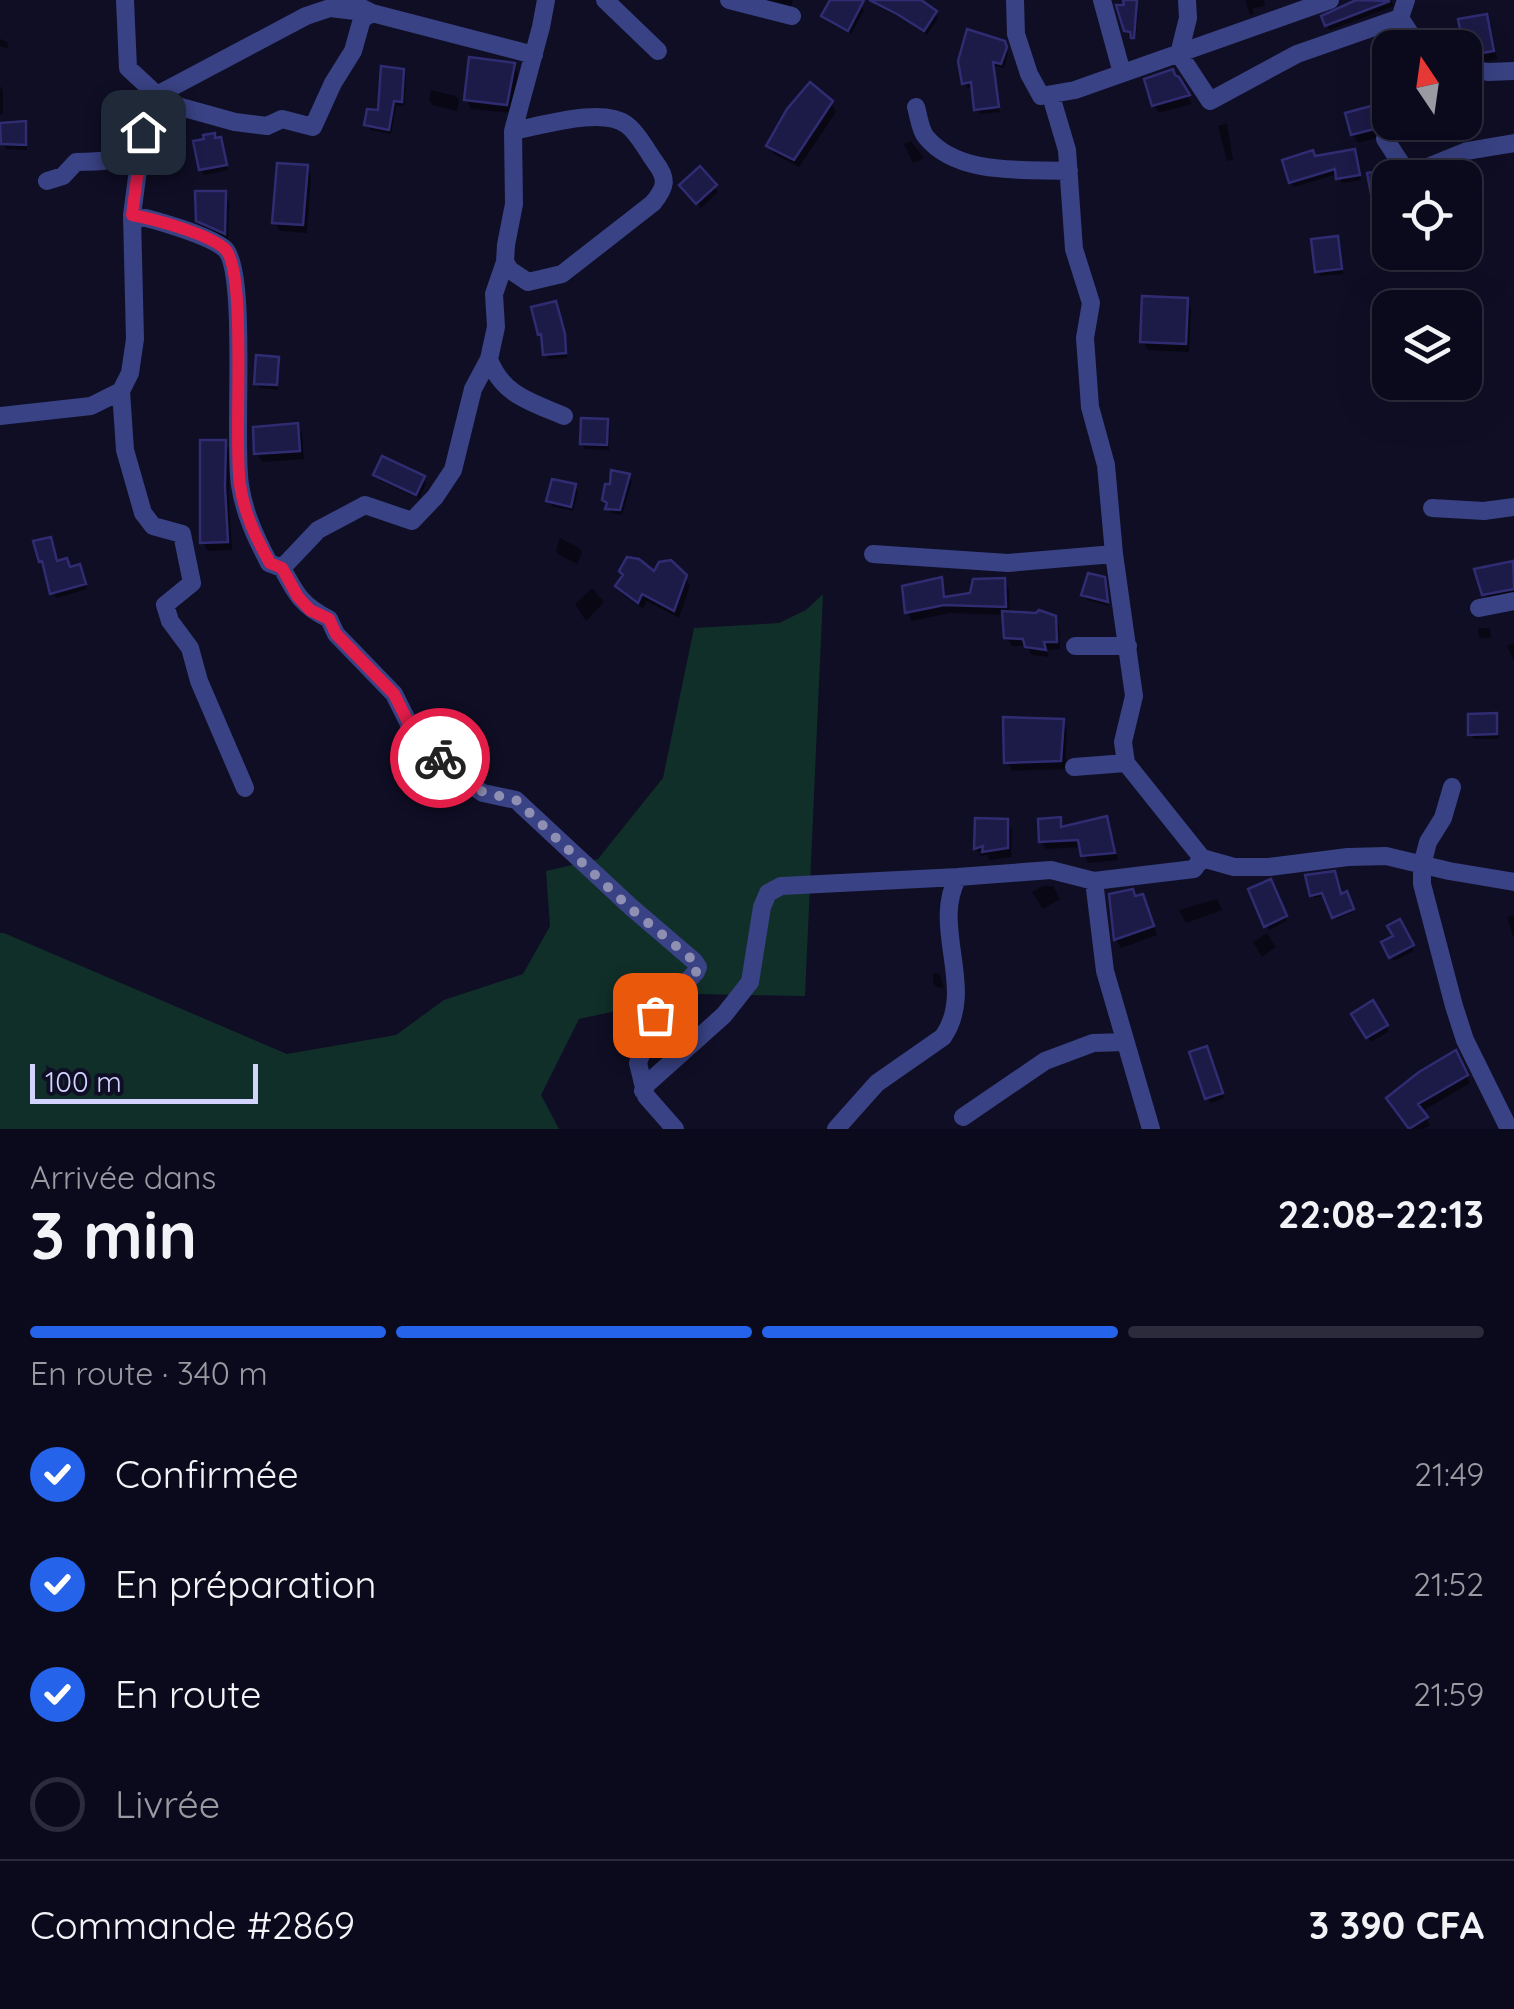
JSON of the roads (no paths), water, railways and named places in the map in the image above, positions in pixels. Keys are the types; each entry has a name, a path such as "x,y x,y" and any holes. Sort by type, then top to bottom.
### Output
{"street":[{"path":"125,0 128,68 156,95 170,104 235,122 268,126 282,119 313,127 333,83 353,52 362,19 372,13"},
{"path":"346,0 372,13"},
{"path":"282,568 318,530 365,505 412,521 435,498 452,470 473,389 489,359 496,327 494,294 505,262 514,204 513,131 546,0"},
{"path":"605,0 658,51"},
{"path":"729,0 792,16"},
{"path":"1015,0 1016,34 1041,96 1076,90 1330,0"},
{"path":"1102,0 1122,72"},
{"path":"1187,0 1188,18 1179,54 1210,101 1298,54 1403,9"},
{"path":"245,788 199,681 190,648 170,620 165,604 192,583 182,534 153,526 143,513 125,450 121,392 130,373 135,340 132,215 143,132 156,95 306,16 330,8 372,13 534,55"},
{"path":"1482,71 1514,71"},
{"path":"1051,96 1067,150 1074,249 1091,304 1085,338 1090,407 1106,465 1134,696 1123,742 1126,763 1202,858 1234,867 1386,856 1514,882"},
{"path":"916,108 923,135 948,156 985,167 1068,172"},
{"path":"505,262 528,282 562,274 653,203 663,190 664,174 628,125 613,118 597,116 513,131"},
{"path":"47,181 63,176 76,162 102,161 128,153 143,132"},
{"path":"1386,140 1404,168 1420,170 1467,151 1514,143"},
{"path":"132,215 164,222 222,246 232,259 237,292 239,483 247,518 270,563 282,568 310,610 329,619 336,634 394,694 408,722 452,772 483,792 516,800 698,966 655,1015 638,1063 644,1091 675,1129"},
{"path":"489,359 495,374 518,397 564,416"},
{"path":"0,416 91,406 121,392"},
{"path":"1432,508 1484,512 1514,507"},
{"path":"873,554 1008,563 1114,554"},
{"path":"1479,608 1514,601"},
{"path":"1075,646 1128,646"},
{"path":"1074,767 1126,763"},
{"path":"1452,788 1443,818 1428,842 1422,884 1465,1040 1509,1129"},
{"path":"644,1091 647,1084 724,1015 750,982 762,907 768,893 781,886 1051,870 1094,881 1194,868 1202,858"},
{"path":"836,1129 878,1083 950,1028 957,981 948,915 950,895 958,877"},
{"path":"1094,881 1105,970 1151,1129"},
{"path":"963,1116 1046,1061 1093,1043 1126,1042"}]}
